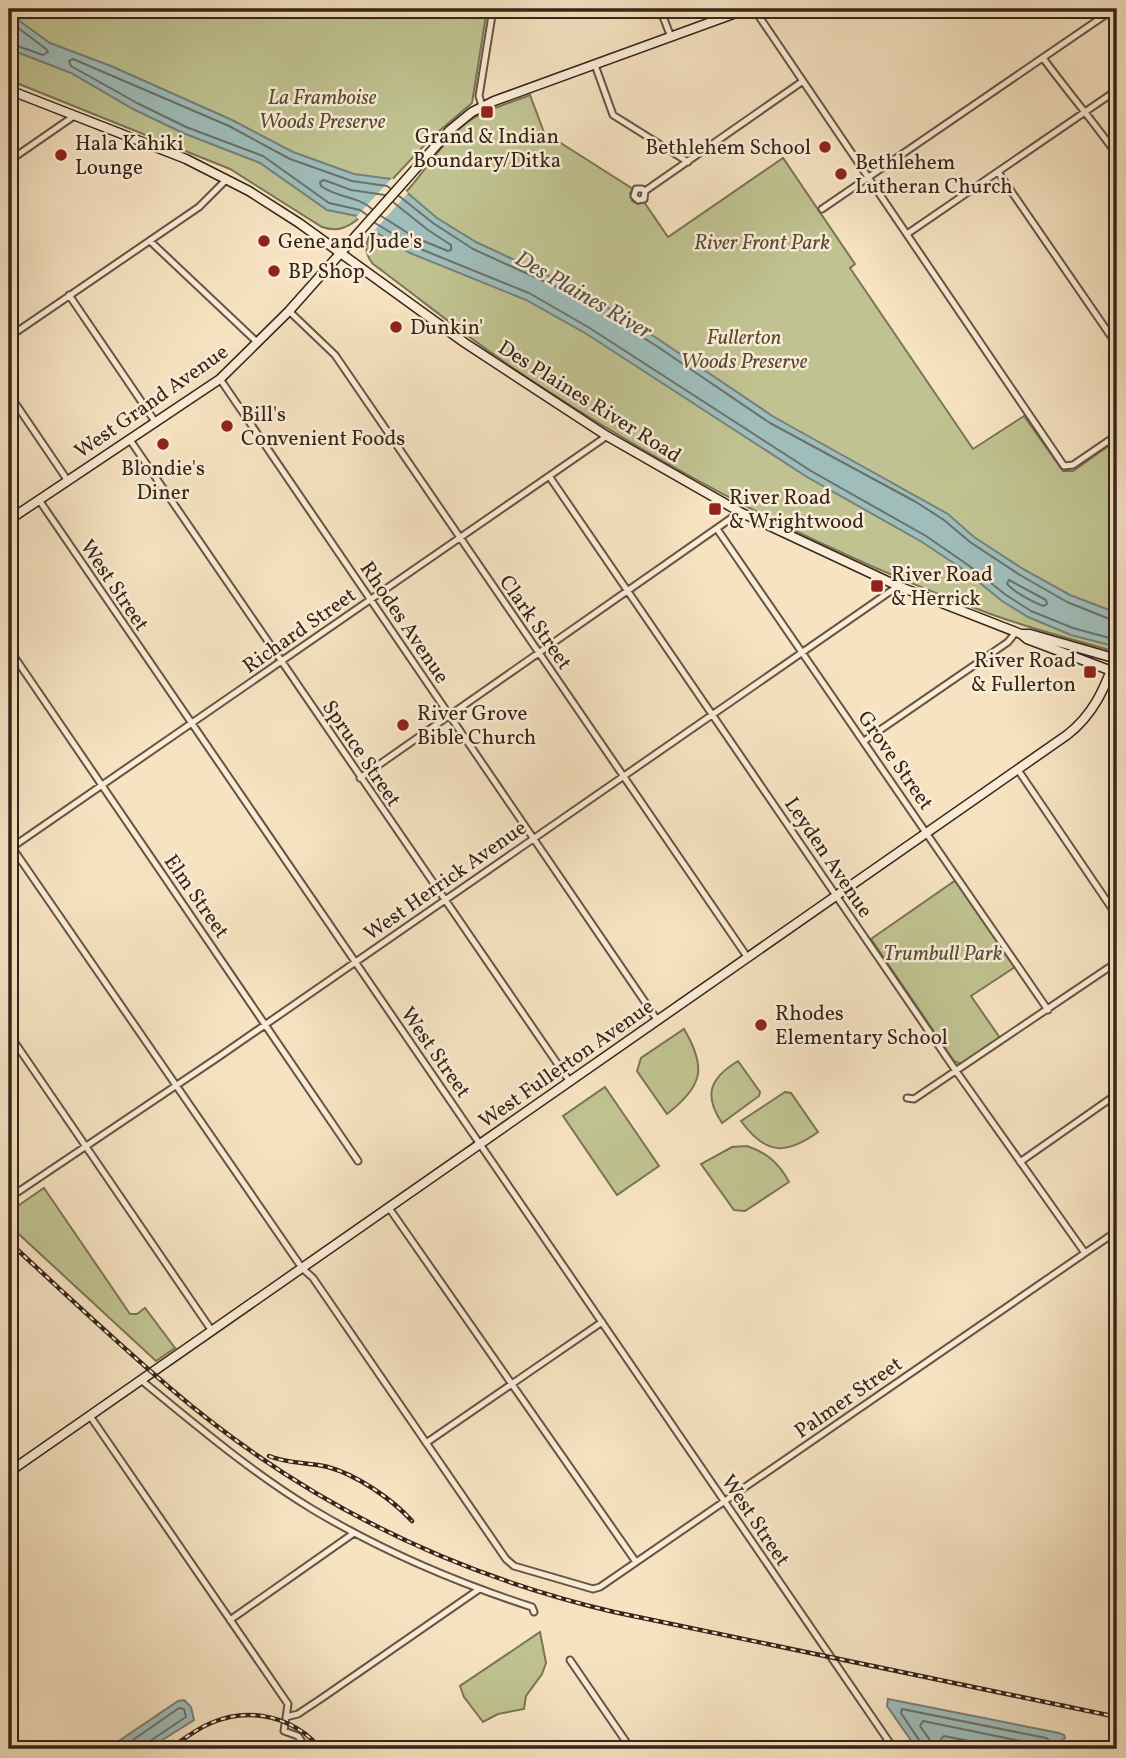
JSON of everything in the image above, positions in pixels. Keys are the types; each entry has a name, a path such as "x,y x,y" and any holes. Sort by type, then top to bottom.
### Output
{"main road":[{"name":"West Grand Avenue","path":"9,520 220,379 289,311 450,130 482,106 747,9"},
{"name":"Des Plaines River Road","path":"9,90 186,159 228,179 273,205 465,343 607,436 740,512 898,586 1114,672"},
{"name":"Des Plaines River Road","path":"1019,633 1117,659"},
{"name":"West Fullerton Avenue","path":"9,1472 1018,771 1082,723 1114,672 1117,659"}],"street":[{"path":"482,106 479,96 493,9"},
{"path":"660,9 671,37"},
{"path":"754,9 1066,467 1077,463 1117,435"},
{"path":"822,209 1114,9"},
{"path":"1043,58 1117,155"},
{"path":"595,65 613,115 688,162"},
{"path":"645,191 803,81"},
{"path":"907,234 1117,90"},
{"path":"9,161 74,116"},
{"path":"998,172 1117,345"},
{"path":"9,337 199,207 228,179"},
{"path":"150,241 258,343"},
{"path":"69,295 156,423"},
{"name":"Clark Street","path":"289,311 335,355 748,958"},
{"name":"Rhodes Avenue","path":"220,379 658,1021"},
{"path":"9,394 68,481"},
{"name":"Richard Street","path":"10,847 607,436"},
{"name":"Spruce Street","path":"130,440 570,1082"},
{"name":"Leyden Avenue","path":"549,476 956,1070 1085,1253"},
{"name":"West Street","path":"39,500 894,1749"},
{"path":"360,778 740,512"},
{"name":"Grove Street","path":"717,529 1048,1010"},
{"name":"West Herrick Avenue","path":"9,1198 898,586"},
{"path":"864,741 1019,633"},
{"name":"Elm Street","path":"9,649 358,1161"},
{"path":"1018,771 1117,916"},
{"path":"10,847 426,1443 602,1322"},
{"path":"907,1098 914,1099 966,1066 1117,962"},
{"path":"9,1034 212,1331"},
{"path":"1020,1162 1117,1094"},
{"path":"389,1208 636,1562"},
{"name":"Palmer Street","path":"426,1443 511,1564 597,1589 1117,1231"},
{"path":"141,1380 236,1456 310,1507 354,1533 413,1563 479,1590 531,1607 534,1612"},
{"path":"90,1416 288,1704 284,1731 298,1736 307,1749"},
{"path":"230,1620 354,1533"},
{"path":"286,1717 298,1714 479,1590"},
{"path":"570,1660 631,1749"}],"green space":[{"name":"La Framboise Woods Preserve","path":"9,9 487,9 472,103 431,138 358,219 346,227 332,229 322,227 230,169 9,80"},
{"name":"Fullerton Woods Preserve","path":"530,95 548,143 556,140 633,189 630,193 632,201 638,204 644,202 668,237 783,158 855,264 850,268 973,449 1024,416 1063,471 1073,471 1117,440 1117,652 1051,634 923,588 740,503 566,402 493,354 373,264 367,255 369,236 408,194 406,192 452,136 476,117"},
{"name":"Trumbull Park","path":"956,880 1015,967 971,996 1000,1038 961,1064 954,1061 871,939"},
{"path":"684,1029 696,1055 698,1076 688,1094 667,1114 637,1071 641,1058"},
{"path":"738,1061 760,1092 759,1096 722,1123 713,1104 712,1088 721,1074"},
{"path":"605,1087 659,1166 617,1195 563,1116"},
{"path":"785,1092 791,1093 818,1132 795,1145 776,1148 759,1140 741,1121"},
{"path":"747,1146 772,1160 789,1182 745,1211 734,1210 701,1164 732,1147"},
{"path":"44,1188 130,1314 137,1314 145,1308 175,1348 156,1361 9,1225 9,1212"},
{"path":"540,1632 546,1663 542,1674 526,1696 524,1709 498,1714 483,1722 464,1697 460,1686"}],"water":[{"name":"Des Plaines River","path":"9,9 21,22 50,43 111,66 232,120 293,152 354,174 391,179 437,218 476,242 579,290 774,417 948,514 974,537 1023,569 1070,595 1117,613 1117,647 1071,635 1028,617 922,542 807,477 585,333 526,300 410,253 374,231 357,216 327,210 260,163 183,133 133,109 71,73 9,49"},
{"path":"888,1699 1059,1733 1065,1738 1050,1749 917,1749 887,1706"},
{"path":"184,1700 191,1707 194,1720 148,1749 107,1749 178,1701"}],"pier":[{"path":"392,178 408,193 373,232 356,217"}],"railway":[{"path":"9,1242 129,1352 219,1428 323,1497 378,1527 435,1553 553,1596 614,1612 1117,1717"},
{"path":"269,1456 328,1467 351,1476 384,1496 412,1521"},
{"path":"169,1749 211,1723 241,1715 256,1715 285,1722 298,1729 321,1749"}],"place":[{"name":"Grand & Indian Boundary/Ditka","path":"487,112"},
{"name":"Bethlehem School","path":"825,147"},
{"name":"Hala Kahiki Lounge","path":"61,155"},
{"name":"Bethlehem Lutheran Church","path":"841,174"},
{"name":"Gene and Jude's","path":"264,241"},
{"name":"BP Shop","path":"274,271"},
{"name":"Dunkin'","path":"396,327"},
{"name":"Bill's Convenient Foods","path":"227,426"},
{"name":"Blondie's Diner","path":"163,444"},
{"name":"River Road & Wrightwood","path":"715,509"},
{"name":"River Road & Herrick","path":"877,586"},
{"name":"River Road & Fullerton","path":"1090,672"},
{"name":"River Grove Bible Church","path":"403,725"},
{"name":"Rhodes Elementary School","path":"761,1025"}],"park label":[{"name":"River Front Park","path":"762,242"}]}
